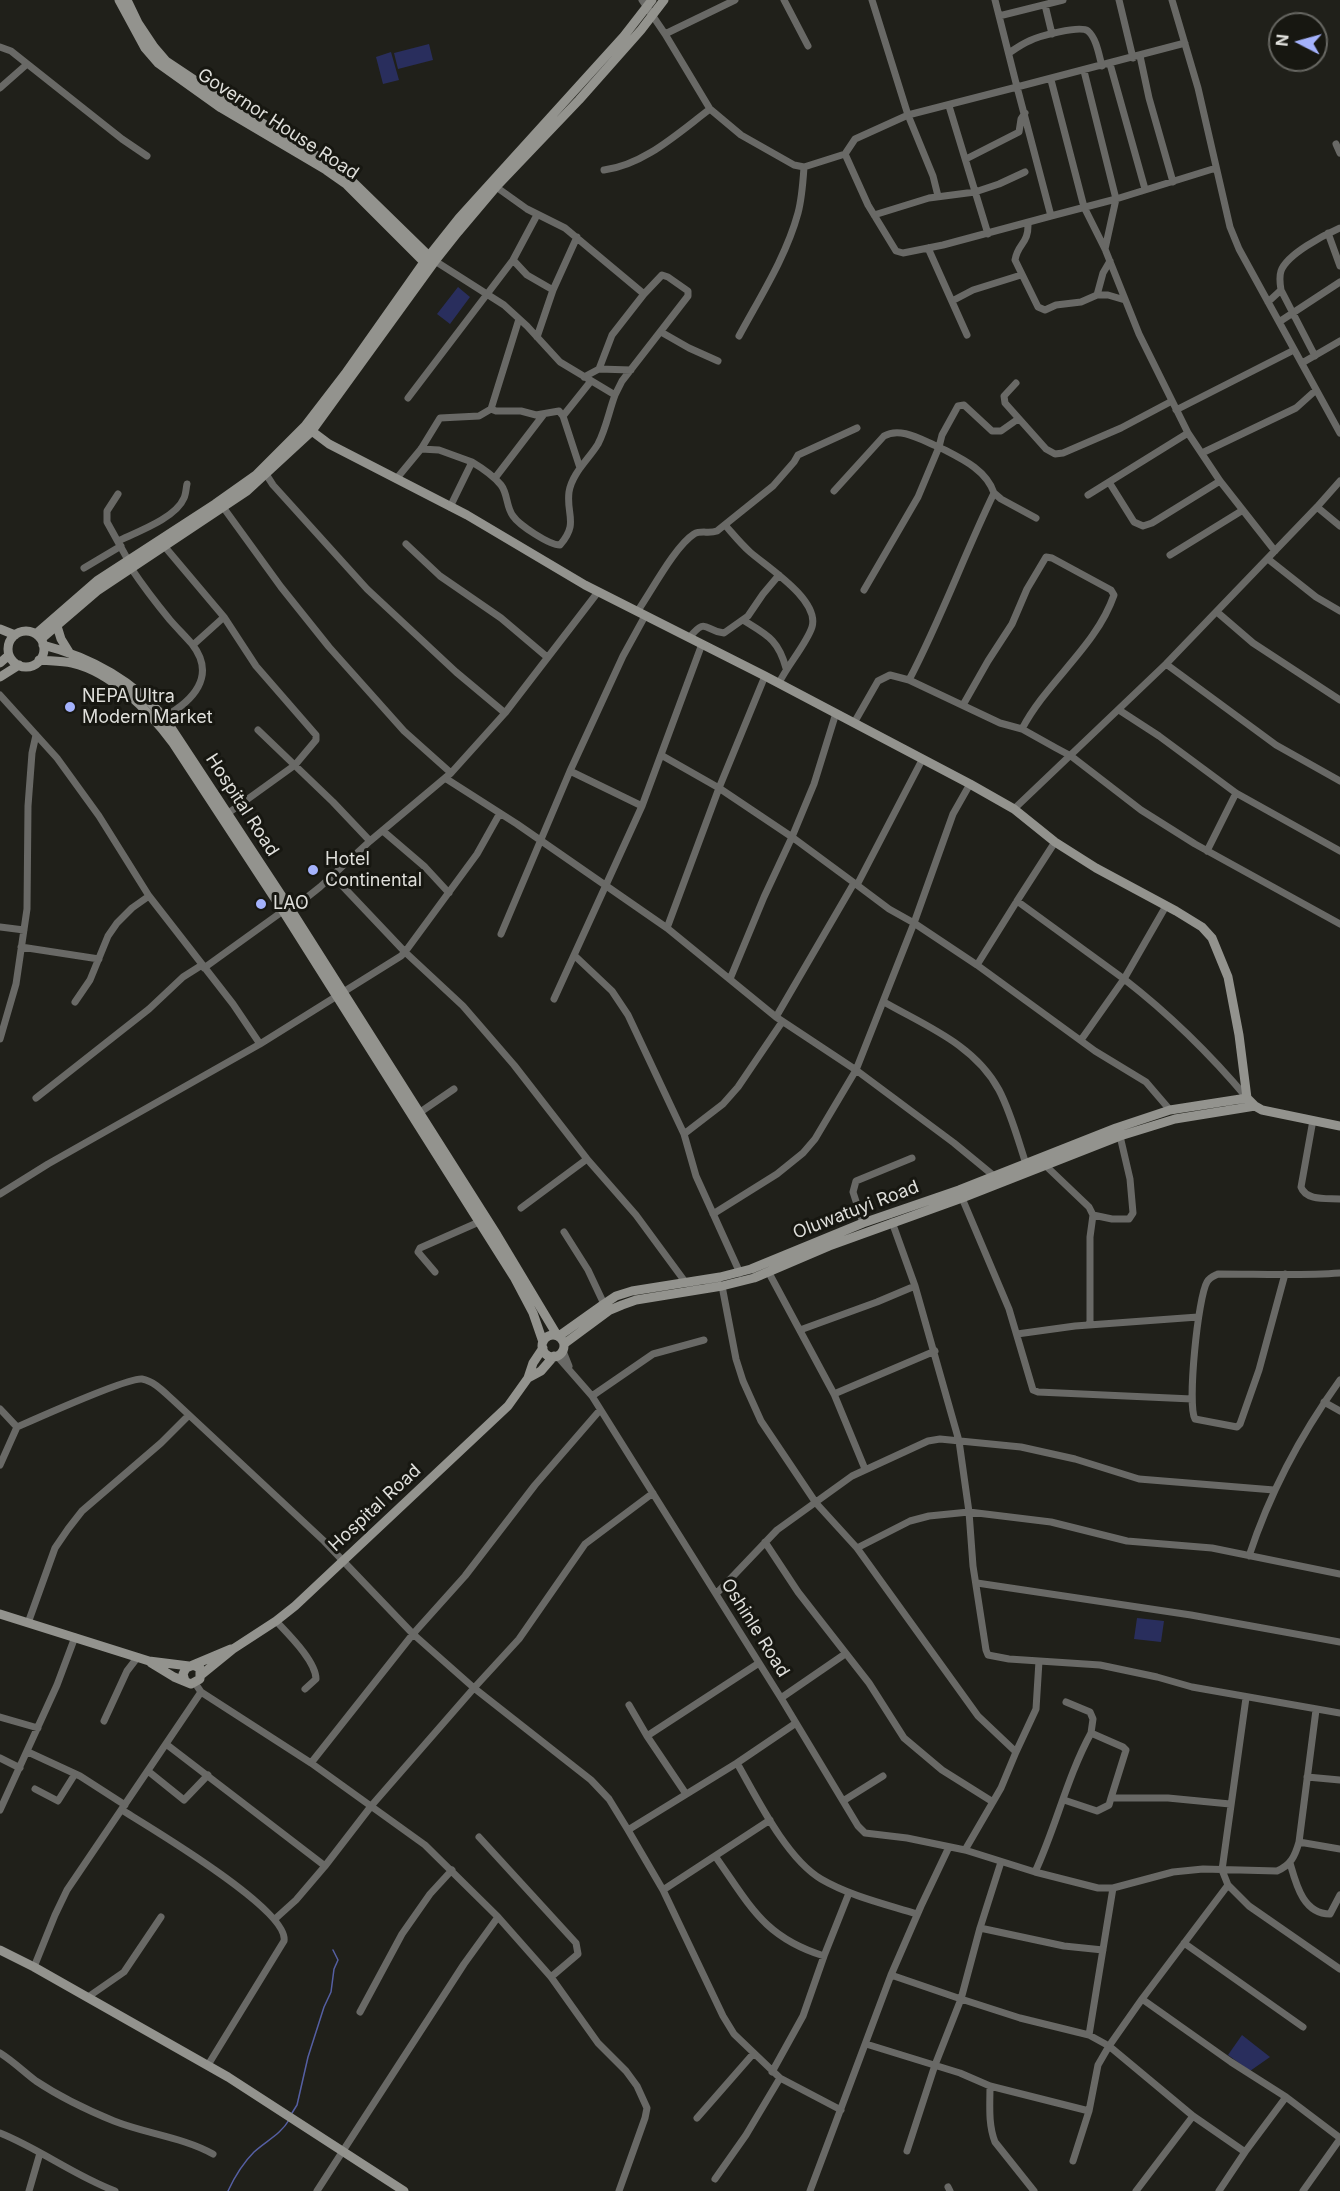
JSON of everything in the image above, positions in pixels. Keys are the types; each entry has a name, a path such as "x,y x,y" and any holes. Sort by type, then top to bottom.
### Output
{"street":[{"name":"Governor House Road","path":"119,0 145,48 158,63 221,108 346,184 429,262"},
{"name":"Governor House Road","path":"127,0 138,23 166,61 226,102 324,160 351,180 429,262"},
{"path":"40,640 99,580 165,547 224,507 308,429 334,389 389,319 429,262 648,6 664,0"},
{"path":"665,34 735,0"},
{"path":"784,0 808,46"},
{"path":"872,0 908,116 933,176 938,196"},
{"path":"995,0 1051,216"},
{"path":"999,16 1063,0"},
{"path":"1119,0 1173,182"},
{"path":"1172,0 1198,88 1230,228 1340,433"},
{"path":"1044,5 1052,34"},
{"path":"648,6 710,109 741,135 794,165 804,167 845,154 855,139 908,116 1185,43"},
{"path":"1009,53 1029,41 1052,34 1083,29 1089,32 1106,65 1145,189"},
{"path":"0,47 11,51 122,140 147,156"},
{"path":"0,88 26,64"},
{"path":"1084,71 1116,199 1105,249"},
{"path":"1051,80 1084,207 1176,410 1188,433 1220,481 1275,551"},
{"path":"949,106 988,234"},
{"path":"604,170 619,168 634,162 710,109"},
{"path":"966,159 1019,132 1021,119 1025,113"},
{"path":"1336,144 1340,153"},
{"path":"845,154 874,215 896,251 903,253 988,234 1116,199 1215,168"},
{"path":"739,336 789,237 798,213 804,167"},
{"path":"874,215 938,196 975,192 1025,172"},
{"path":"493,185 537,215 555,222 577,237 644,294"},
{"path":"408,398 513,260 537,215"},
{"path":"1028,222 1028,237 1016,254 1015,260 1035,304 1042,309 1081,302 1097,295 1108,295 1125,300"},
{"path":"1315,356 1281,290 1280,273 1292,257 1328,233 1340,228"},
{"path":"1328,233 1340,266"},
{"path":"537,337 553,290 577,237"},
{"path":"928,248 967,334"},
{"path":"513,260 527,276 553,290"},
{"path":"1097,295 1103,273 1110,261"},
{"path":"429,262 488,293 519,319 560,362 615,395"},
{"path":"421,449 439,450 472,462 495,478 503,487 513,516 531,531 556,545 560,544 567,537 572,522 569,491 580,468 602,436 615,395 631,370 688,296 688,291 662,275 612,334 599,369"},
{"path":"952,301 973,290 1021,275"},
{"path":"1279,322 1340,282"},
{"path":"1268,302 1281,290"},
{"path":"398,478 421,449 440,418 479,416 491,409 519,319"},
{"path":"661,332 718,361"},
{"path":"1302,363 1340,341"},
{"path":"1176,410 1294,350"},
{"path":"584,378 599,369 631,370"},
{"path":"563,416 591,381"},
{"path":"1016,383 1003,400 1046,449 1055,454 1063,453 1121,428 1172,401"},
{"path":"1202,453 1296,408 1316,390"},
{"path":"864,590 918,496 942,435 958,406 964,405 992,431 1001,431 1018,419"},
{"path":"491,409 521,411 536,415 556,410 563,416 580,468"},
{"path":"495,478 544,414"},
{"path":"501,934 570,771 650,594 668,564 691,537 698,532 712,533 725,525 773,486 798,455 857,428"},
{"path":"308,429 329,444 467,515 598,592 779,683 970,784 1014,809 1055,842 1096,868 1202,927 1212,938 1220,953 1228,977 1247,1098"},
{"path":"834,491 884,436 890,432 901,432 939,447 974,466 987,480 994,493 1036,518"},
{"path":"1088,495 1188,433"},
{"path":"450,507 472,462"},
{"path":"40,640 130,564 264,472"},
{"path":"264,472 368,589 456,672 505,713"},
{"path":"1109,482 1134,522 1143,526 1152,523 1220,481"},
{"path":"1014,809 1166,664 1340,481"},
{"path":"84,568 172,513 184,498 187,484"},
{"path":"909,680 936,626 958,568 994,493"},
{"path":"118,494 106,516 107,522 143,586 193,645 203,663 201,680 197,689 187,701 164,717"},
{"path":"224,507 280,587 329,647 404,731 448,775 667,928 779,1019 856,1070 954,1143 994,1176"},
{"path":"1317,507 1340,526"},
{"path":"1170,555 1243,510"},
{"path":"725,525 750,552 779,575 805,602 811,615 813,626 779,683"},
{"path":"406,544 440,576 501,618 547,657"},
{"path":"165,547 224,617 256,666 316,735 316,740 295,765 227,814"},
{"path":"963,705 1012,624 1041,565 1046,557 1052,558 1111,590 1114,595 1101,622 1039,700 1022,729"},
{"path":"1268,559 1316,597 1340,611"},
{"path":"689,638 698,626 703,625 724,633 743,620 779,575"},
{"path":"36,1098 149,1009 183,977 203,967 286,912 333,876 370,841 448,775 505,713 598,592"},
{"path":"1217,612 1253,643 1340,700"},
{"path":"193,645 224,617"},
{"path":"743,620 777,645 786,668"},
{"path":"57,626 61,639 69,652"},
{"path":"0,629 15,635"},
{"path":"0,663 10,640 15,635 29,631 40,640 43,654 34,665 19,666 0,677"},
{"name":"Hospital Road","path":"40,640 99,665 153,704 179,738 286,912"},
{"path":"554,999 642,806 702,644"},
{"path":"6,649 19,666"},
{"name":"Hospital Road","path":"39,660 72,663 96,672 137,701 173,743 286,912"},
{"path":"1166,664 1276,746 1340,781"},
{"path":"854,723 878,681 890,675 909,680 1000,723 1022,729 1071,756 1142,810 1207,851 1340,924"},
{"path":"667,928 719,788 765,676"},
{"path":"0,695 57,758 99,816 149,896 233,1004 260,1044"},
{"path":"1119,710 1159,736 1236,793 1340,851"},
{"path":"730,979 814,784 836,713"},
{"path":"258,730 370,841"},
{"path":"0,1039 2,1024 16,984 27,909 28,806 32,753 36,735"},
{"path":"661,755 719,788 792,837 890,909 977,965 1080,1040 1146,1082 1170,1110"},
{"path":"684,1134 723,1104 738,1087 855,884 922,760"},
{"path":"570,771 642,806"},
{"path":"713,1214 777,1174 804,1153 825,1124 856,1070 914,923 953,814 970,784"},
{"path":"1207,851 1236,793"},
{"path":"0,1194 48,1164 260,1044 405,952 477,854 500,813"},
{"path":"383,831 425,867 449,893"},
{"path":"977,965 1055,842"},
{"path":"333,876 405,952 482,1026 587,1159 636,1215 686,1283"},
{"path":"75,1002 90,980 108,936 117,923 149,896"},
{"path":"1017,901 1124,979 1201,1047 1255,1107"},
{"path":"1080,1040 1124,979 1166,906"},
{"path":"286,912 523,1293 533,1313 547,1354 607,1307 588,1270 564,1232"},
{"path":"0,927 24,930"},
{"path":"21,947 99,959"},
{"path":"575,956 612,990 628,1015 684,1134 696,1176 740,1272"},
{"path":"339,995 419,1113 497,1236 559,1346"},
{"path":"884,1002 952,1040 989,1074 1004,1101 1026,1164"},
{"path":"419,1113 454,1089"},
{"path":"1118,1132 1170,1110 1247,1098"},
{"path":"1118,1132 1175,1119 1255,1107 1340,1126"},
{"path":"1313,1120 1302,1191 1308,1196 1340,1199"},
{"path":"1094,1215 1112,1219 1129,1219 1133,1213 1130,1179 1118,1132"},
{"name":"Oluwatuyi Road","path":"607,1307 616,1296 632,1291 740,1272 863,1224 1118,1132"},
{"name":"Oluwatuyi Road","path":"607,1307 722,1286 769,1273 829,1246 1046,1166 1118,1132"},
{"path":"863,1224 853,1192 856,1181 912,1158"},
{"path":"521,1208 587,1159"},
{"path":"1046,1166 1089,1207 1094,1215 1090,1237 1090,1325"},
{"path":"963,1198 1009,1309 1033,1390 1192,1399"},
{"path":"435,1272 418,1252 420,1248 479,1222"},
{"path":"892,1222 935,1351 959,1441 969,1512 973,1566 988,1655 1100,1665 1246,1698 1340,1713"},
{"path":"769,1273 834,1394 865,1469"},
{"path":"1285,1274 1259,1370 1240,1424 1236,1426 1195,1419 1192,1414 1192,1399 1198,1317 1202,1297 1211,1277 1218,1274 1340,1273"},
{"path":"722,1286 736,1359 761,1421 816,1503 857,1548 978,1716 1016,1752"},
{"path":"800,1330 915,1286"},
{"path":"1017,1334 1090,1325 1198,1317"},
{"path":"528,1378 533,1363 549,1336 559,1346"},
{"path":"592,1396 653,1354 704,1340"},
{"path":"528,1378 541,1371 559,1346"},
{"name":"Oshinle Road","path":"559,1346 570,1369 592,1396 781,1698 860,1830 865,1833 966,1850 1035,1872 1098,1888 1113,1888"},
{"path":"834,1394 935,1351"},
{"name":"Hospital Road","path":"233,1649 276,1621 343,1560 508,1406 528,1378"},
{"path":"0,1465 17,1427 137,1379 159,1387 343,1560 413,1634 474,1688 591,1780 609,1799 663,1890 723,2016 734,2034 780,2078 841,2110"},
{"path":"1249,1556 1260,1521 1296,1447 1340,1380"},
{"path":"1324,1402 1340,1411"},
{"path":"0,1409 17,1427"},
{"path":"311,1763 413,1634 465,1576 535,1485 600,1410"},
{"path":"28,1623 55,1548 68,1529 82,1511 161,1443 189,1415"},
{"path":"716,1594 777,1530 852,1476 928,1441 940,1439 1032,1450 1075,1459 1139,1479 1274,1490"},
{"path":"275,1919 296,1900 372,1805 519,1639 585,1544 653,1493"},
{"path":"857,1548 910,1521 929,1516 969,1512 1051,1522 1127,1541 1212,1548 1340,1574"},
{"path":"765,1542 798,1592 869,1683 904,1738 942,1770 993,1802"},
{"path":"977,1583 1340,1642"},
{"path":"0,1614 137,1658 200,1668 194,1680"},
{"path":"276,1621 314,1668 316,1679 305,1689"},
{"path":"0,1810 28,1752 75,1637"},
{"path":"233,1649 191,1665 184,1670 201,1692 311,1763 425,1845 498,1917 551,1977 598,2043 626,2071 647,2108 619,2191"},
{"path":"149,1661 174,1677 194,1680 233,1649"},
{"path":"781,1698 845,1654"},
{"path":"104,1721 127,1671 137,1658"},
{"path":"966,1850 993,1802 1036,1709 1039,1661"},
{"path":"647,1736 759,1663"},
{"path":"34,1967 67,1890 201,1692"},
{"path":"1246,1698 1230,1804 1223,1878 1249,1906 1340,1969"},
{"path":"1035,1872 1064,1800 1079,1754 1090,1733 1093,1719 1090,1712 1066,1702"},
{"path":"629,1705 686,1794"},
{"path":"1089,2035 1113,1888 1173,1872 1203,1869 1277,1871 1285,1868 1295,1857 1299,1842 1316,1710"},
{"path":"0,1717 38,1728"},
{"path":"628,1830 737,1763 796,1723"},
{"path":"1064,1800 1096,1811 1108,1805 1111,1798 1126,1750 1090,1733"},
{"path":"166,1744 325,1866"},
{"path":"28,1752 75,1774 197,1856 275,1919 284,1933 284,1941 208,2065"},
{"path":"0,1758 20,1768"},
{"path":"737,1763 770,1820 803,1865 820,1879 849,1893 917,1914"},
{"path":"148,1771 184,1800 208,1775"},
{"path":"35,1789 58,1801 75,1774"},
{"path":"843,1801 883,1776"},
{"path":"1307,1777 1340,1780"},
{"path":"1111,1798 1168,1798 1230,1804"},
{"path":"663,1890 770,1820"},
{"path":"479,1838 576,1943 578,1954 551,1977"},
{"path":"1299,1842 1340,1849"},
{"path":"810,2191 891,1975 949,1847"},
{"path":"715,1856 761,1920 785,1940 824,1956"},
{"path":"907,2151 935,2065 961,1999 1001,1862"},
{"path":"1290,1863 1296,1886 1307,1905 1330,1914 1340,1895"},
{"path":"360,2012 402,1934 430,1894 452,1870"},
{"path":"1073,2161 1089,2111 1098,2065 1142,1999 1228,1885"},
{"path":"772,2072 803,2016 849,1893"},
{"path":"88,1997 124,1972 161,1917"},
{"path":"316,2191 464,1964 498,1917"},
{"path":"980,1928 1064,1946 1103,1950"},
{"path":"1184,1943 1303,2028"},
{"path":"0,1950 208,2065 403,2191"},
{"path":"891,1975 1020,2018 1089,2035 1109,2046 1193,2116 1245,2152"},
{"path":"1142,1999 1231,2062 1286,2097 1340,2138 1303,2191"},
{"path":"866,2044 960,2073 990,2086 1089,2111"},
{"path":"0,2053 35,2080 114,2121 188,2142 213,2154"},
{"path":"698,2118 753,2054"},
{"path":"715,2179 746,2135 780,2078"},
{"path":"990,2086 992,2135 995,2142 1034,2191"},
{"path":"1219,2191 1286,2097"},
{"path":"1136,2191 1193,2116"},
{"path":"0,2133 19,2140 87,2180 115,2191"},
{"path":"29,2191 40,2153"}],"shaded area":[{"path":"429,44 433,60 398,69 394,53"},
{"path":"391,52 399,80 383,84 376,57"},
{"path":"458,287 470,297 450,324 437,314"},
{"path":"1137,1618 1164,1621 1161,1642 1134,1639"},
{"path":"1242,2035 1270,2057 1250,2071 1228,2055"}],"waterway":[{"path":"292,2113 297,2105 308,2057 331,1992 334,1969 338,1960 333,1950"},
{"path":"228,2191 239,2170 250,2157 278,2133 289,2120"}],"place":[{"name":"NEPA Ultra Modern Market","path":"70,707"},
{"name":"Hotel Continental","path":"313,870"},
{"name":"LAO","path":"261,904"}]}
